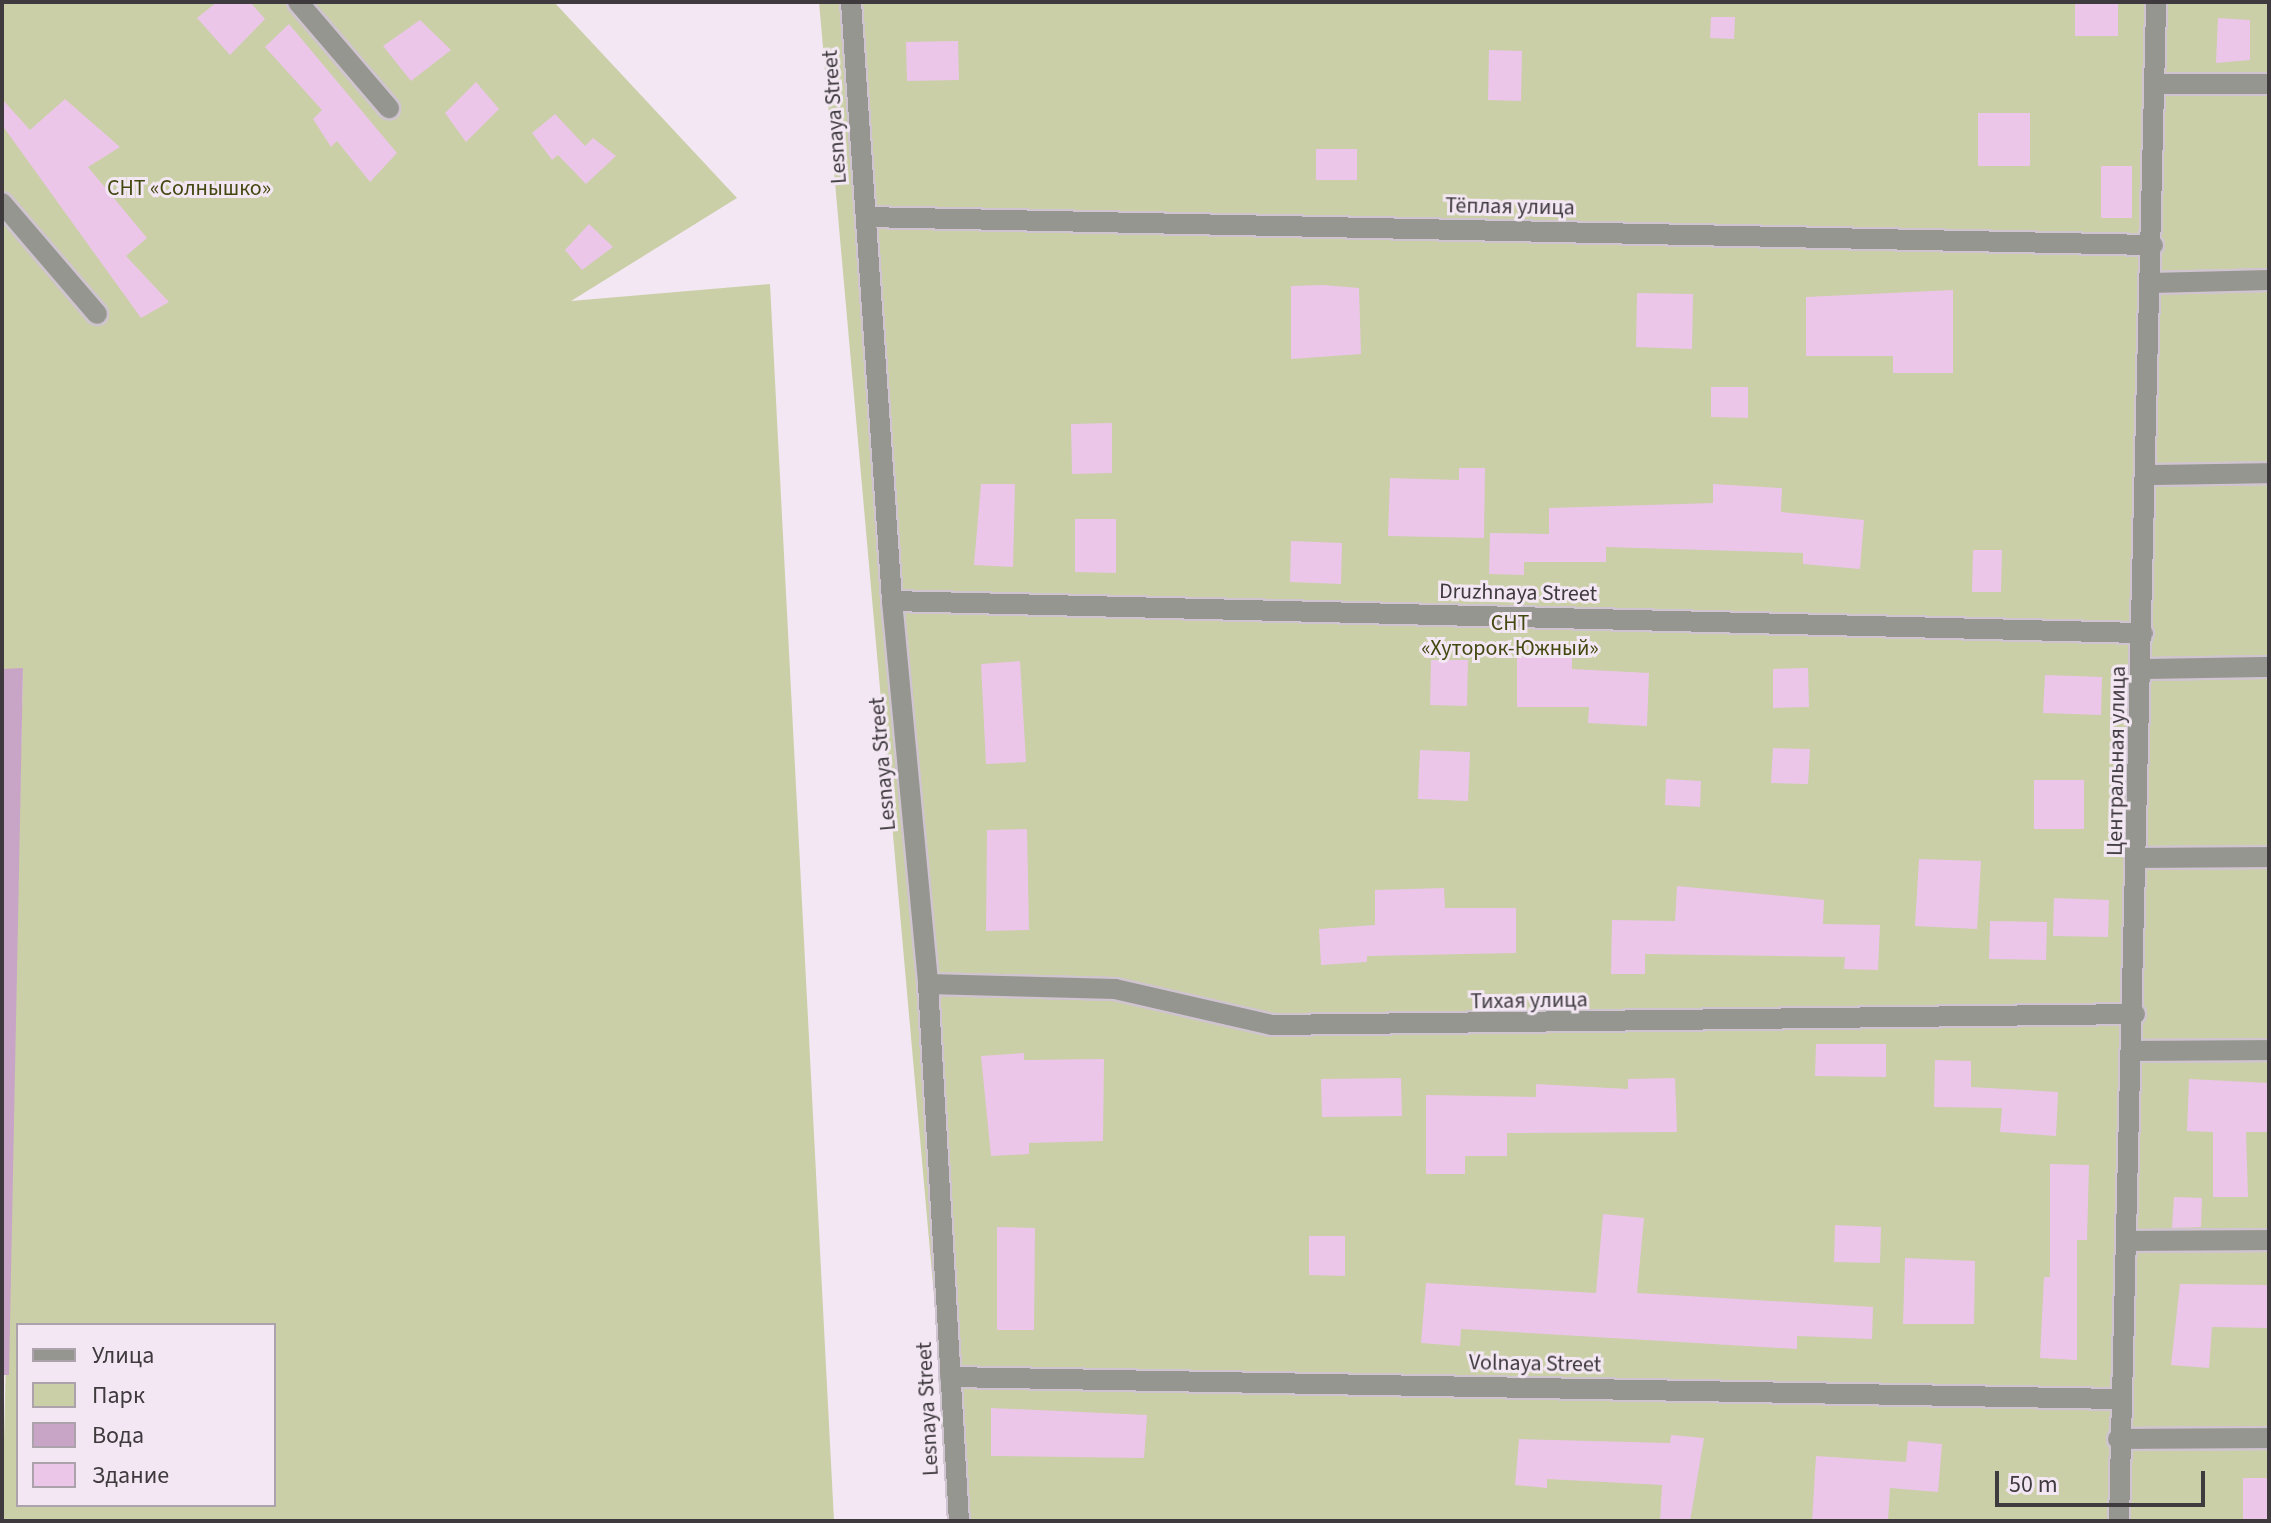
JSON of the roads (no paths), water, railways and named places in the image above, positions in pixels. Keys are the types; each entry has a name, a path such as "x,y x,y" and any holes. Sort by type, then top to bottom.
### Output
{"street":[{"path":"298,2 389,108"},
{"name":"Lesnaya Street","path":"851,2 892,601 928,984 959,1521"},
{"name":"Центральная улица","path":"2119,1521 2119,1399 2128,1241 2140,858 2141,669 2148,475 2156,2"},
{"path":"2156,84 2269,84"},
{"path":"2,203 97,314"},
{"name":"Тёплая улица","path":"866,217 2153,245"},
{"path":"2151,283 2269,280"},
{"path":"2148,475 2269,473"},
{"name":"Druzhnaya Street","path":"892,601 2143,633"},
{"path":"2141,669 2269,667"},
{"path":"2140,858 2269,857"},
{"name":"Тихая улица","path":"928,984 1115,989 1272,1025 2135,1014"},
{"path":"2135,1051 2269,1050"},
{"path":"2128,1241 2269,1240"},
{"name":"Volnaya Street","path":"950,1377 2119,1399"},
{"path":"2118,1439 2269,1438"}],"water":[{"path":"23,668 9,1375 2,1375 2,669"}],"park label":[{"name":"СНТ «Солнышко»","path":"189,189"},
{"name":"СНТ «Хуторок-Южный»","path":"1510,636"}]}
